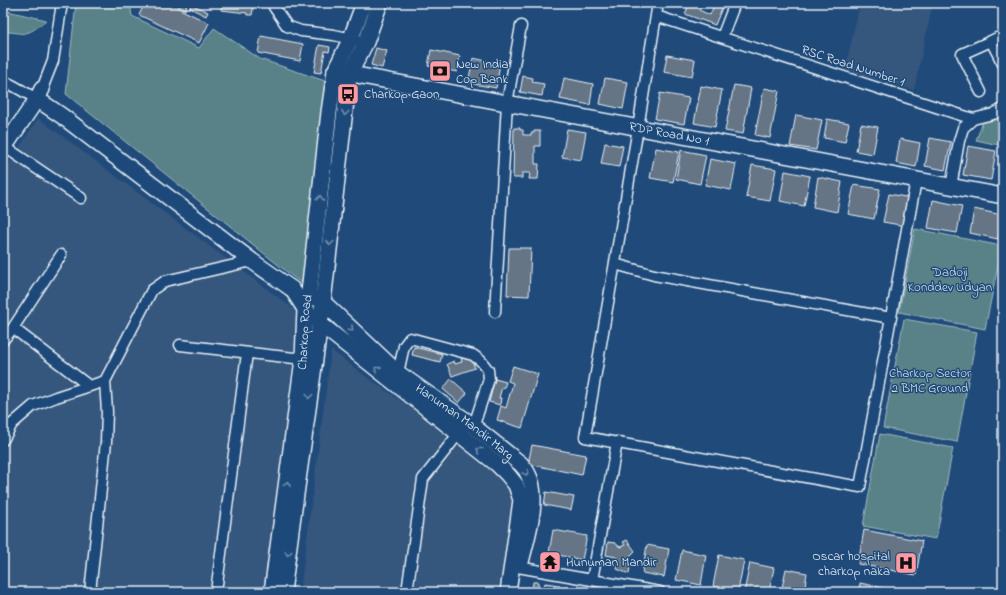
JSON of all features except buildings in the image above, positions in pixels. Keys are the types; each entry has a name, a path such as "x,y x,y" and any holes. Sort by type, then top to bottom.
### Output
{"street":[{"path":"62,3 53,61 36,94 4,144 81,198"},
{"path":"273,3 274,7 287,26 300,31 359,40"},
{"path":"359,40 364,3"},
{"path":"342,73 380,3"},
{"path":"658,3 585,437 860,487 916,180"},
{"path":"722,37 735,3"},
{"name":"RSC Road Number 1","path":"656,16 973,119"},
{"path":"495,312 507,104 521,26"},
{"path":"981,92 962,54 1003,35"},
{"path":"991,41 1003,64"},
{"name":"RDP Road No 1","path":"342,73 1003,196"},
{"name":"Charkop Road","path":"272,592 303,359 305,309 309,292 329,112 342,73"},
{"name":"Charkop Road","path":"283,592 323,302 342,73"},
{"path":"3,81 36,94 62,116 252,261 292,289 305,309 319,323 466,428"},
{"path":"951,187 959,141 963,128 973,119 993,114 1003,109"},
{"path":"3,340 13,328 61,255"},
{"path":"90,592 106,442 107,412 105,381 152,290 165,281 252,261"},
{"path":"615,264 654,275 891,318"},
{"path":"292,289 309,292"},
{"name":"Hanuman Mandir Marg","path":"309,292 323,302 398,373 466,428 522,464 532,484 533,498 532,516 516,567 517,592"},
{"path":"13,328 89,386"},
{"path":"398,373 404,346 410,338 473,355 481,361 488,370 489,379 466,428 423,479 407,592"},
{"path":"180,345 303,359"},
{"path":"216,592 247,352"},
{"path":"3,440 12,424 33,406 105,381"},
{"path":"592,580 617,442"},
{"path":"508,592 516,567 660,592"}],"shaded area":[{"path":"860,3 933,3 914,90 845,70"},
{"path":"38,118 298,312 268,592 3,592 3,173"},
{"path":"331,350 454,438 518,487 501,592 300,592"}],"green space":[{"path":"76,3 130,3 132,16 199,48 214,28 260,59 325,81 302,284 66,94"},
{"path":"3,10 46,20 26,33 3,33"},
{"path":"1003,112 1003,146 976,140 983,122"},
{"name":"Dadoji Konddev Udyan","path":"915,229 1002,246 985,329 899,312"},
{"name":"Charkop Sector 2 BMC Ground","path":"904,319 977,332 957,442 883,428"},
{"path":"880,434 953,448 936,539 863,526"}],"place":[{"name":"New India Cop Bank","path":"440,71"},
{"name":"Charkop Gaon","path":"348,94"},
{"name":"Hunuman Mandir","path":"550,562"},
{"name":"Oscar hospital charkop naka","path":"906,563"}]}
